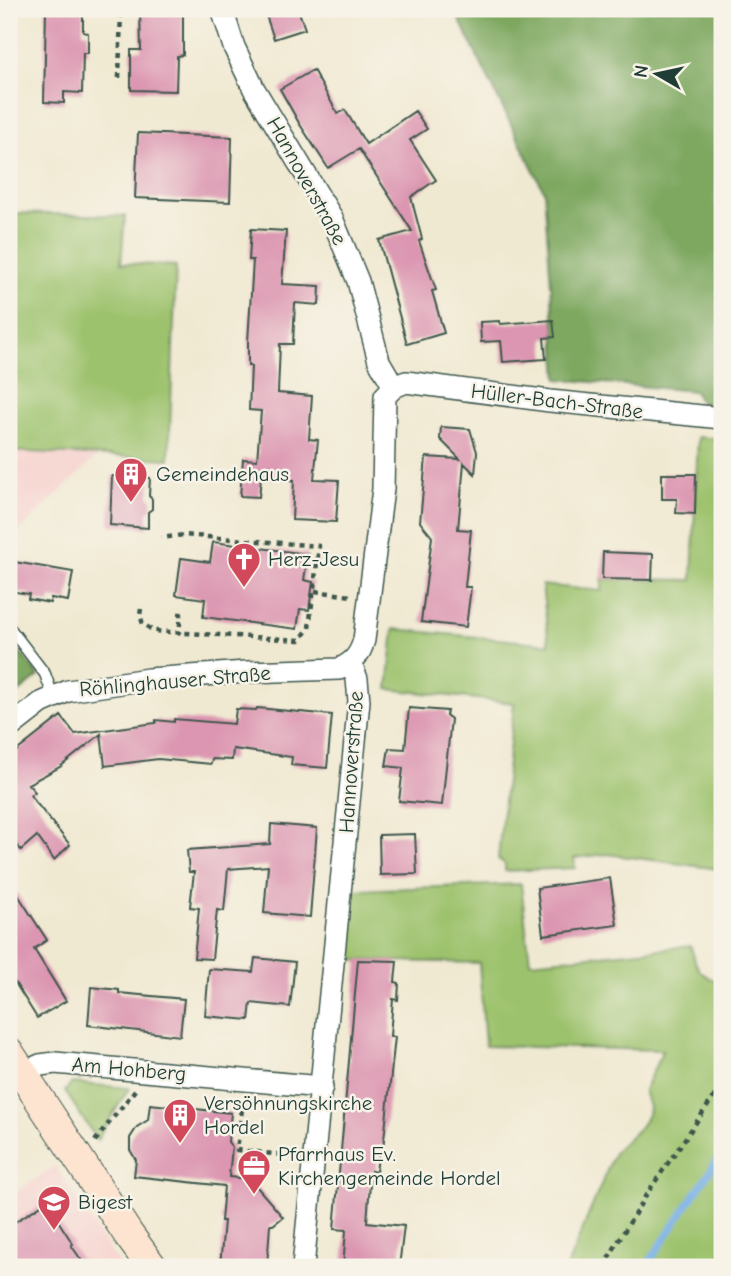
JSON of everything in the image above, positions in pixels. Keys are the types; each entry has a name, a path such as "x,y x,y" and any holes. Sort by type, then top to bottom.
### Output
{"street":[{"name":"Hannoverstraße","path":"222,9 234,47 254,89 332,218 358,281 379,361 394,387 385,396 383,489 364,640 361,651 351,664 357,679 359,701 303,1267"},
{"name":"Hüller-Bach-Straße","path":"394,387 406,382 550,401 722,418"},
{"name":"Röhlinghauser Straße","path":"9,728 41,702 68,691 148,680 246,672 339,669 351,664"},
{"name":"Am Hohberg","path":"15,1063 55,1063 322,1087"},
{"path":"15,1063 152,1267"}],"lane":[{"path":"9,627 45,674 53,696"}],"path":[{"path":"119,78 121,9"},
{"path":"141,608 143,624 154,631 300,640 309,628 319,546 183,535 162,538"},
{"path":"314,591 349,596"},
{"path":"178,614 181,614 179,633"},
{"path":"80,1161 149,1071"},
{"path":"245,1080 237,1150 314,1158"},
{"path":"603,1267 646,1195 722,1085"}],"shaded area":[{"path":"9,451 98,455 9,541"},
{"name":"Bigest","path":"55,1166 121,1267 9,1267 9,1197"}],"green space":[{"path":"454,9 722,9 722,406 701,403 694,391 558,379 544,191"},
{"path":"9,213 125,216 121,263 176,266 169,459 9,451"},
{"path":"698,437 722,439 722,907 718,869 607,854 574,858 575,868 505,871 505,864 498,859 514,703 388,689 394,629 549,644 542,585 602,591 602,579 692,580"},
{"path":"9,639 39,676 9,700"},
{"path":"521,884 530,962 691,946 701,972 717,981 722,978 722,1267 567,1267 615,1151 639,1128 648,1115 649,1107 644,1090 663,1050 485,1046 479,963 348,960 355,890"},
{"path":"72,1083 129,1088 97,1140 65,1091"}],"building":[{"path":"46,9 83,9 83,32 88,33 88,53 83,53 82,93 64,92 64,103 44,102"},
{"path":"140,9 183,9 183,55 177,56 176,91 131,90 131,50 141,50"},
{"path":"264,9 298,9 305,29 274,39"},
{"path":"313,70 338,114 345,110 366,144 415,111 427,129 410,140 436,180 411,197 422,239 419,241 436,290 432,291 444,333 407,344 379,240 412,231 359,149 328,168 299,123 280,89"},
{"path":"138,133 232,137 230,202 135,198"},
{"path":"251,229 286,231 282,284 320,286 319,305 295,303 293,344 280,344 278,393 312,396 309,439 318,440 314,479 339,480 336,522 292,520 294,480 261,478 259,497 240,496 243,459 257,460 261,411 249,410 251,366 248,366 248,342 253,260 249,260"},
{"path":"553,320 555,337 544,338 546,359 503,362 501,341 481,342 480,322 500,321 500,324"},
{"path":"441,427 470,429 477,452 475,474 464,463 458,529 471,530 465,587 471,587 466,627 421,622 432,537 420,522 426,457 460,459 440,439"},
{"path":"662,474 696,474 695,514 676,513 677,499 662,499"},
{"name":"Gemeindehaus","path":"112,476 150,478 149,496 152,499 152,509 148,512 148,528 110,525"},
{"name":"Herz-Jesu","path":"213,542 308,554 304,580 313,582 309,610 300,609 297,629 203,617 205,599 176,595 181,558 210,562"},
{"path":"603,552 653,554 652,580 602,579"},
{"path":"9,561 73,572 68,601 51,598 50,603 28,599 29,594 9,591"},
{"path":"257,708 332,715 327,768 291,765 292,757 233,749 232,760 212,759 211,764 158,759 105,766 101,734 60,767 28,784 35,792 30,795 70,845 54,860 37,836 21,850 9,835 9,757 61,716 75,734 156,723 156,720 234,724 236,709"},
{"path":"409,708 447,711 446,715 451,719 442,805 399,801 403,768 386,766 389,748 405,749"},
{"path":"271,824 317,828 310,917 264,913 268,866 228,869 224,911 217,910 212,959 194,958 199,908 190,907 194,872 189,872 187,850 270,844"},
{"path":"415,834 417,874 380,875 379,835"},
{"path":"610,878 617,925 543,935 537,888"},
{"path":"9,881 47,940 34,949 66,1001 37,1018 9,973"},
{"path":"255,958 295,962 290,1007 251,1003 249,1020 205,1016 209,969 253,972"},
{"path":"358,960 397,961 395,982 399,983 398,1000 393,999 390,1036 395,1037 383,1149 379,1149 376,1172 371,1171 367,1222 404,1226 399,1267 343,1267 346,1230 334,1229"},
{"path":"91,987 119,990 119,993 184,999 180,1036 88,1025"},
{"name":"Versöhnungskirche Hordel","path":"150,1104 231,1113 229,1177 250,1179 283,1217 270,1225 267,1267 220,1267 224,1186 134,1176 136,1160 130,1150 130,1138 137,1127 148,1120"},
{"path":"46,1202 86,1267 17,1267 9,1254 9,1226"}],"waterway":[{"path":"646,1267 722,1153"}],"place":[{"name":"Gemeindehaus","path":"131,504"},
{"name":"Herz-Jesu","path":"244,589"},
{"name":"Versöhnungskirche Hordel","path":"180,1145"},
{"name":"Pfarrhaus Ev. Kirchengemeinde Hordel","path":"254,1196"},
{"name":"Bigest","path":"54,1232"}]}
